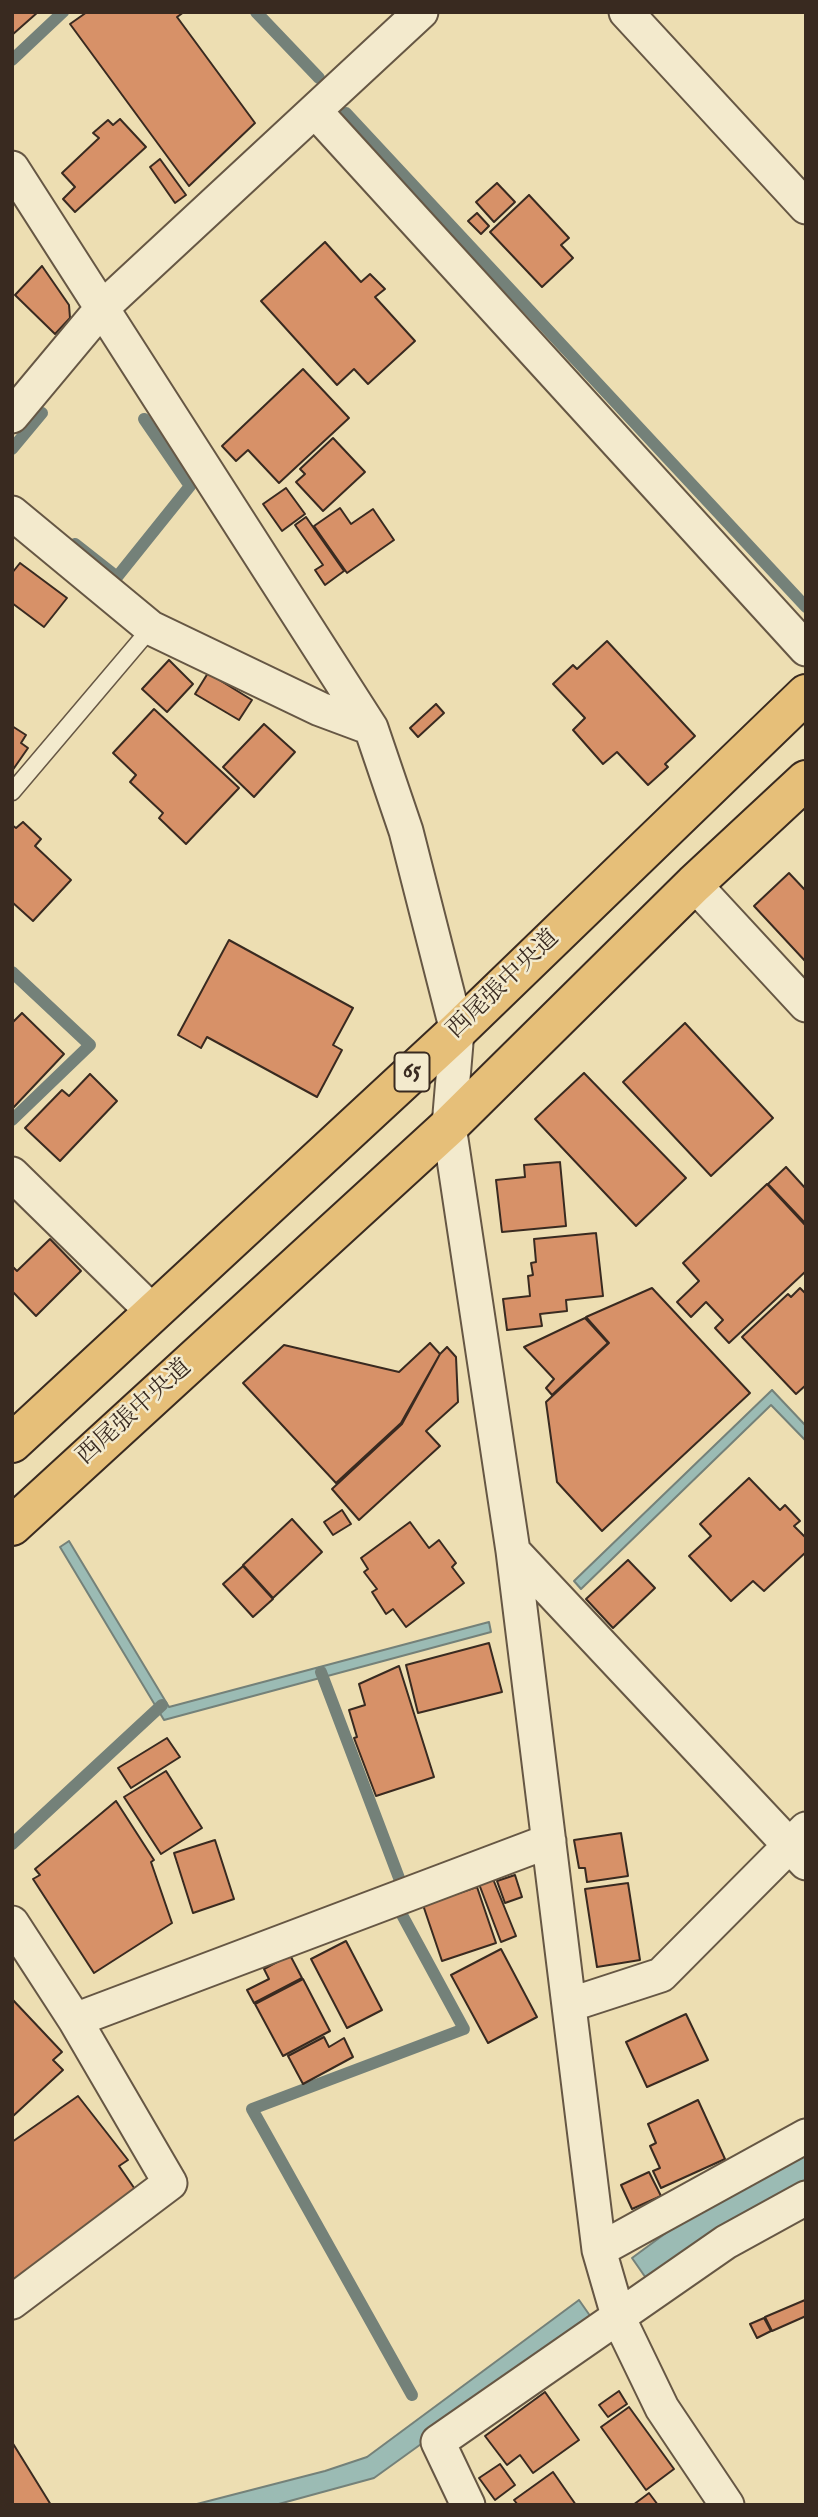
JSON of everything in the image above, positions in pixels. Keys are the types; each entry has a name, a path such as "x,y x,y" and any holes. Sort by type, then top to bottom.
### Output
{"main road":[{"name":"西尾張中央道","path":"12,1443 457,1031 806,694"},
{"name":"西尾張中央道","path":"12,1526 449,1126 694,884 806,780"}],"street":[{"path":"12,416 103,307 421,12"},
{"path":"626,12 806,208"},
{"path":"315,111 806,649"},
{"path":"12,168 371,729 406,831 457,1031 449,1126 513,1551 599,2250 619,2319 662,2408 727,2505"},
{"path":"12,513 151,628 320,709 371,729"},
{"path":"694,884 806,1005"},
{"path":"12,1174 153,1312"},
{"path":"513,1551 800,1846 661,1975 569,2005"},
{"path":"75,2020 549,1841"},
{"path":"12,1923 75,2020 170,2183 12,2302"},
{"path":"599,2250 806,2136"},
{"path":"468,2505 438,2442 619,2319 726,2242 806,2199"}],"lane":[{"path":"12,792 151,628"}],"water":[{"path":"772,1390 806,1426 806,1441 771,1405 581,1589 574,1581"},
{"path":"69,1541 169,1707 489,1622 491,1632 164,1720 60,1547"},
{"path":"806,2154 806,2182 648,2281 632,2258 693,2213"},
{"path":"579,2300 593,2320 374,2478 275,2505 193,2505 325,2471 367,2457"}],"building":[{"path":"12,12 38,12 12,35"},
{"path":"87,12 184,12 177,17 255,123 189,186 70,24"},
{"path":"120,119 146,147 75,212 63,199 75,187 62,173 99,138 93,133 108,120 113,125"},
{"path":"160,159 186,195 175,203 150,167"},
{"path":"497,183 515,202 494,222 476,202"},
{"path":"529,195 569,238 561,245 573,258 542,287 490,232"},
{"path":"477,213 489,226 481,234 468,221"},
{"path":"325,242 361,282 370,274 385,289 375,297 415,341 368,384 354,369 337,385 261,301"},
{"path":"42,266 69,305 70,318 55,334 15,295"},
{"path":"303,369 349,418 279,483 248,450 236,461 222,446"},
{"path":"333,438 365,472 323,511 296,482 305,474 300,469"},
{"path":"286,488 305,514 282,531 263,504"},
{"path":"340,508 351,524 373,509 394,540 347,573 314,526"},
{"path":"306,517 344,571 325,585 315,570 323,565 295,525"},
{"path":"20,563 67,598 44,627 12,603 12,573"},
{"path":"607,641 695,736 665,764 668,767 648,785 617,752 603,764 573,730 585,718 553,684 573,665 577,669"},
{"path":"169,660 193,684 167,712 142,689"},
{"path":"208,673 252,700 239,720 195,694"},
{"path":"436,704 444,713 418,737 410,728"},
{"path":"154,709 239,788 186,844 159,818 163,813 130,782 136,775 113,753"},
{"path":"264,724 295,752 254,797 223,767"},
{"path":"12,726 26,735 21,743 28,748 12,771"},
{"path":"23,822 41,839 35,846 71,880 33,921 12,902 12,825 16,828"},
{"path":"789,873 806,891 806,962 754,906"},
{"path":"229,940 353,1008 333,1045 342,1050 317,1097 207,1037 201,1048 178,1035"},
{"path":"22,1013 64,1054 13,1108 12,1023"},
{"path":"685,1023 773,1118 711,1176 623,1082"},
{"path":"584,1073 686,1178 636,1226 535,1119"},
{"path":"90,1074 117,1101 60,1161 25,1128 62,1090 69,1096"},
{"path":"560,1162 566,1226 502,1232 496,1180 525,1177 524,1165"},
{"path":"786,1167 806,1189 806,1224 768,1184"},
{"path":"767,1184 806,1226 806,1271 729,1343 715,1328 723,1320 706,1302 691,1317 677,1302 699,1281 683,1263"},
{"path":"596,1233 603,1296 566,1300 567,1311 540,1314 542,1326 507,1330 503,1299 530,1296 528,1276 533,1275 531,1263 536,1262 534,1239"},
{"path":"50,1239 81,1271 36,1316 12,1291 12,1266 17,1271"},
{"path":"652,1288 750,1393 602,1531 557,1482 546,1402 609,1343 586,1317"},
{"path":"800,1288 806,1294 806,1385 796,1394 742,1337 788,1294 791,1297"},
{"path":"585,1318 608,1343 552,1395 546,1388 554,1379 524,1347"},
{"path":"430,1343 440,1354 401,1423 336,1483 243,1383 284,1345 399,1372"},
{"path":"447,1347 456,1357 458,1402 426,1431 440,1446 359,1520 332,1489 402,1424 440,1354"},
{"path":"749,1478 780,1510 785,1505 800,1521 794,1526 806,1538 806,1552 764,1591 753,1581 731,1601 689,1556 711,1536 700,1524"},
{"path":"342,1510 351,1524 333,1535 324,1522"},
{"path":"292,1519 322,1552 273,1598 243,1565"},
{"path":"410,1522 429,1548 439,1540 456,1563 452,1567 464,1583 406,1627 393,1609 386,1614 372,1592 377,1589 364,1572 368,1569 361,1558"},
{"path":"628,1560 655,1588 613,1628 586,1599"},
{"path":"243,1566 273,1599 253,1617 223,1584"},
{"path":"489,1643 502,1692 418,1713 406,1665"},
{"path":"399,1666 434,1777 376,1796 354,1738 357,1737 349,1710 365,1705 359,1684"},
{"path":"167,1738 180,1757 131,1788 118,1768"},
{"path":"166,1771 202,1828 161,1854 124,1797"},
{"path":"116,1801 154,1860 151,1862 172,1923 94,1973 33,1879 40,1875 35,1869"},
{"path":"621,1833 628,1876 587,1882 585,1868 579,1868 574,1840"},
{"path":"215,1840 234,1899 193,1913 174,1853"},
{"path":"515,1875 522,1897 505,1903 497,1881"},
{"path":"493,1879 516,1936 501,1942 479,1884"},
{"path":"628,1883 640,1960 597,1967 585,1889"},
{"path":"477,1887 496,1943 442,1961 423,1905"},
{"path":"346,1941 382,2010 347,2028 311,1959"},
{"path":"501,1949 537,2017 488,2043 451,1975"},
{"path":"290,1955 302,1978 254,2003 247,1990 269,1979 264,1969"},
{"path":"303,1979 330,2031 283,2056 255,2004"},
{"path":"12,1999 62,2052 53,2060 63,2070 12,2117"},
{"path":"686,2014 708,2060 647,2087 626,2042"},
{"path":"324,2037 329,2047 344,2038 353,2057 303,2084 288,2056"},
{"path":"78,2096 128,2160 119,2166 139,2195 12,2285 12,2142"},
{"path":"698,2100 725,2159 661,2188 653,2171 660,2168 650,2146 656,2143 648,2124"},
{"path":"649,2172 661,2196 632,2209 621,2185"},
{"path":"805,2300 806,2316 772,2331 765,2317"},
{"path":"764,2318 771,2331 757,2338 750,2324"},
{"path":"619,2391 627,2404 608,2417 599,2405"},
{"path":"545,2392 579,2440 533,2473 520,2455 507,2465 485,2436"},
{"path":"629,2407 674,2469 646,2490 601,2427"},
{"path":"12,2442 51,2505 12,2505"},
{"path":"500,2464 515,2485 495,2500 479,2478"},
{"path":"553,2472 576,2505 518,2505 514,2500"},
{"path":"649,2493 658,2505 633,2505"}],"waterway":[{"path":"12,60 63,12"},
{"path":"256,12 319,78"},
{"path":"346,113 806,607"},
{"path":"12,449 42,413"},
{"path":"75,544 117,577 190,486 144,419"},
{"path":"12,972 90,1045 12,1120"},
{"path":"321,1672 399,1878"},
{"path":"12,1844 162,1705"},
{"path":"401,1913 464,2029 252,2109 412,2395"}]}
